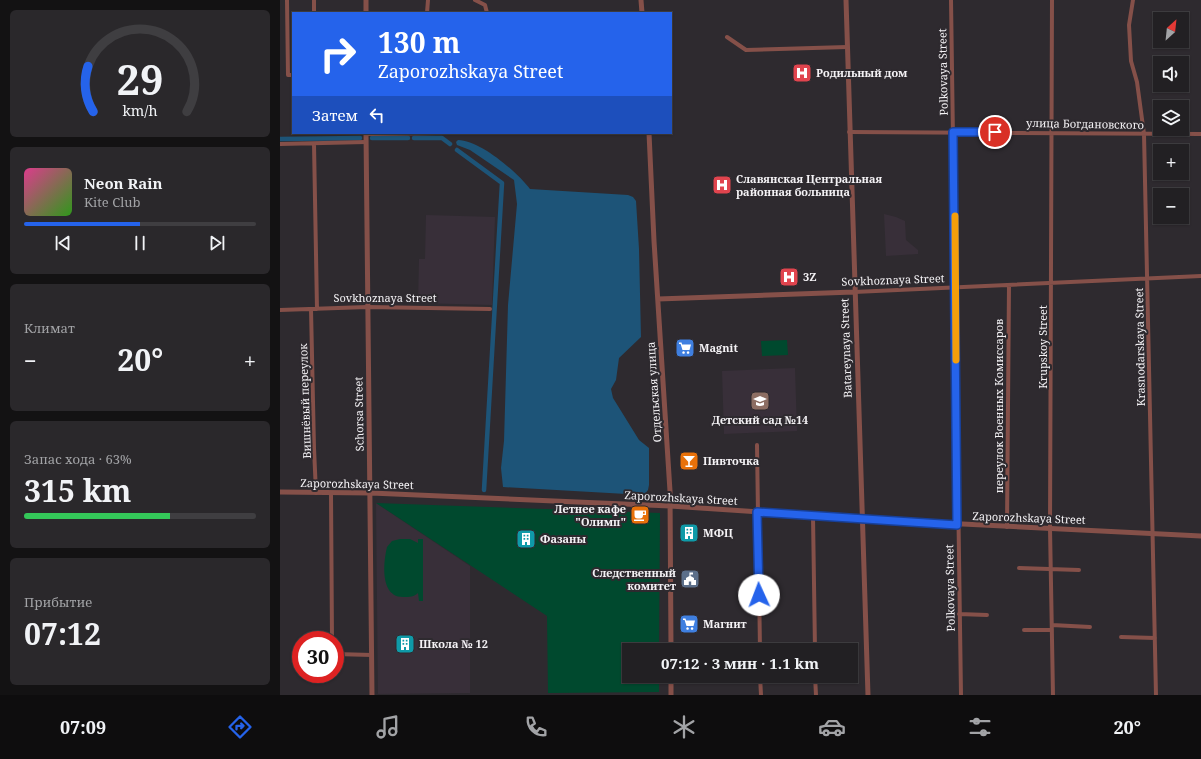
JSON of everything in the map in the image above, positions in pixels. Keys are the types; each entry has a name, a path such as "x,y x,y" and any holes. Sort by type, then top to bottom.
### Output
{"street":[{"path":"287,0 288,75 292,75"},
{"path":"314,0 314,12"},
{"path":"366,0 366,12"},
{"path":"428,0 428,12"},
{"path":"475,0 484,5 487,12"},
{"path":"641,0 642,12"},
{"name":"Batareynaya Street","path":"846,0 854,292 868,695"},
{"name":"Polkovaya Street","path":"951,0 957,525 961,695"},
{"name":"Krupskoy Street","path":"1052,0 1050,528 1053,695"},
{"name":"Krasnodarskaya Street","path":"1133,0 1129,25 1131,61 1137,82 1144,134 1156,695"},
{"path":"727,37 746,50 847,47"},
{"name":"улица Богдановского","path":"849,132 1201,134"},
{"name":"Schorsa Street","path":"366,134 372,695"},
{"name":"Отдельская улица","path":"649,134 670,506 671,643"},
{"path":"280,144 366,142"},
{"path":"314,144 317,309"},
{"name":"Sovkhoznaya Street","path":"658,299 955,288 1201,276"},
{"name":"переулок Военных Комиссаров","path":"1007,527 1009,285"},
{"name":"Sovkhoznaya Street","path":"280,310 367,307 490,309"},
{"name":"Вишнёвый переулок","path":"312,309 316,493"},
{"path":"757,444 760,643"},
{"name":"Zaporozhskaya Street","path":"280,492 331,494 371,493 670,506 957,525 1201,536"},
{"path":"331,494 332,631"},
{"path":"813,516 815,643"},
{"path":"1019,568 1079,570"},
{"path":"960,614 987,615"},
{"path":"1052,625 1090,627"},
{"path":"1024,630 1052,630"},
{"path":"1121,637 1155,638"},
{"path":"344,654 372,655"},
{"path":"671,683 671,695"},
{"path":"760,683 761,695"},
{"path":"816,683 816,695"}],"shaded area":[{"path":"884,214 905,221 906,240 918,250 918,254 886,256"},
{"path":"426,215 495,217 492,305 418,303 419,259 425,259"},
{"name":"Детский сад №14","path":"795,368 797,431 724,434 722,371"},
{"path":"376,503 470,566 470,693 378,694"}],"green space":[{"path":"787,340 788,355 762,356 761,341"},
{"path":"376,503 660,513 659,643 622,643 622,683 659,683 659,692 548,693 547,616"},
{"path":"410,539 418,543 418,539 423,539 423,601 419,601 418,593 410,597 396,596 390,591 387,585 384,570 387,547 392,541"}],"water":[{"path":"458,140 467,141 487,151 507,166 530,189 628,195 633,197 636,201 639,249 641,337 619,358 616,380 611,389 613,398 639,440 649,448 649,485 648,490 644,495 503,487 501,468 504,441 508,305 517,204 514,180 470,150 457,145 456,142"}],"waterway":[{"path":"280,139 360,138"},
{"path":"372,138 408,138"},
{"path":"414,138 442,138 450,144"},
{"path":"457,150 502,183 484,490"}],"slow traffic":[{"path":"955,216 956,360"}],"place":[{"name":"Родильный дом","path":"802,73"},
{"name":"Славянская Центральная районная больница","path":"722,185"},
{"name":"3Z","path":"789,277"},
{"name":"Magnit","path":"685,348"},
{"name":"Детский сад №14","path":"760,401"},
{"name":"Пивточка","path":"689,461"},
{"name":"Летнее кафе \"Олимп\"","path":"640,515"},
{"name":"МФЦ","path":"689,533"},
{"name":"Фазаны","path":"526,539"},
{"name":"Следственный комитет","path":"690,579"},
{"name":"Магнит","path":"689,624"},
{"name":"Школа № 12","path":"405,644"}],"route":[{"path":"759,595 757,512 957,525 953,132 995,132"}]}
